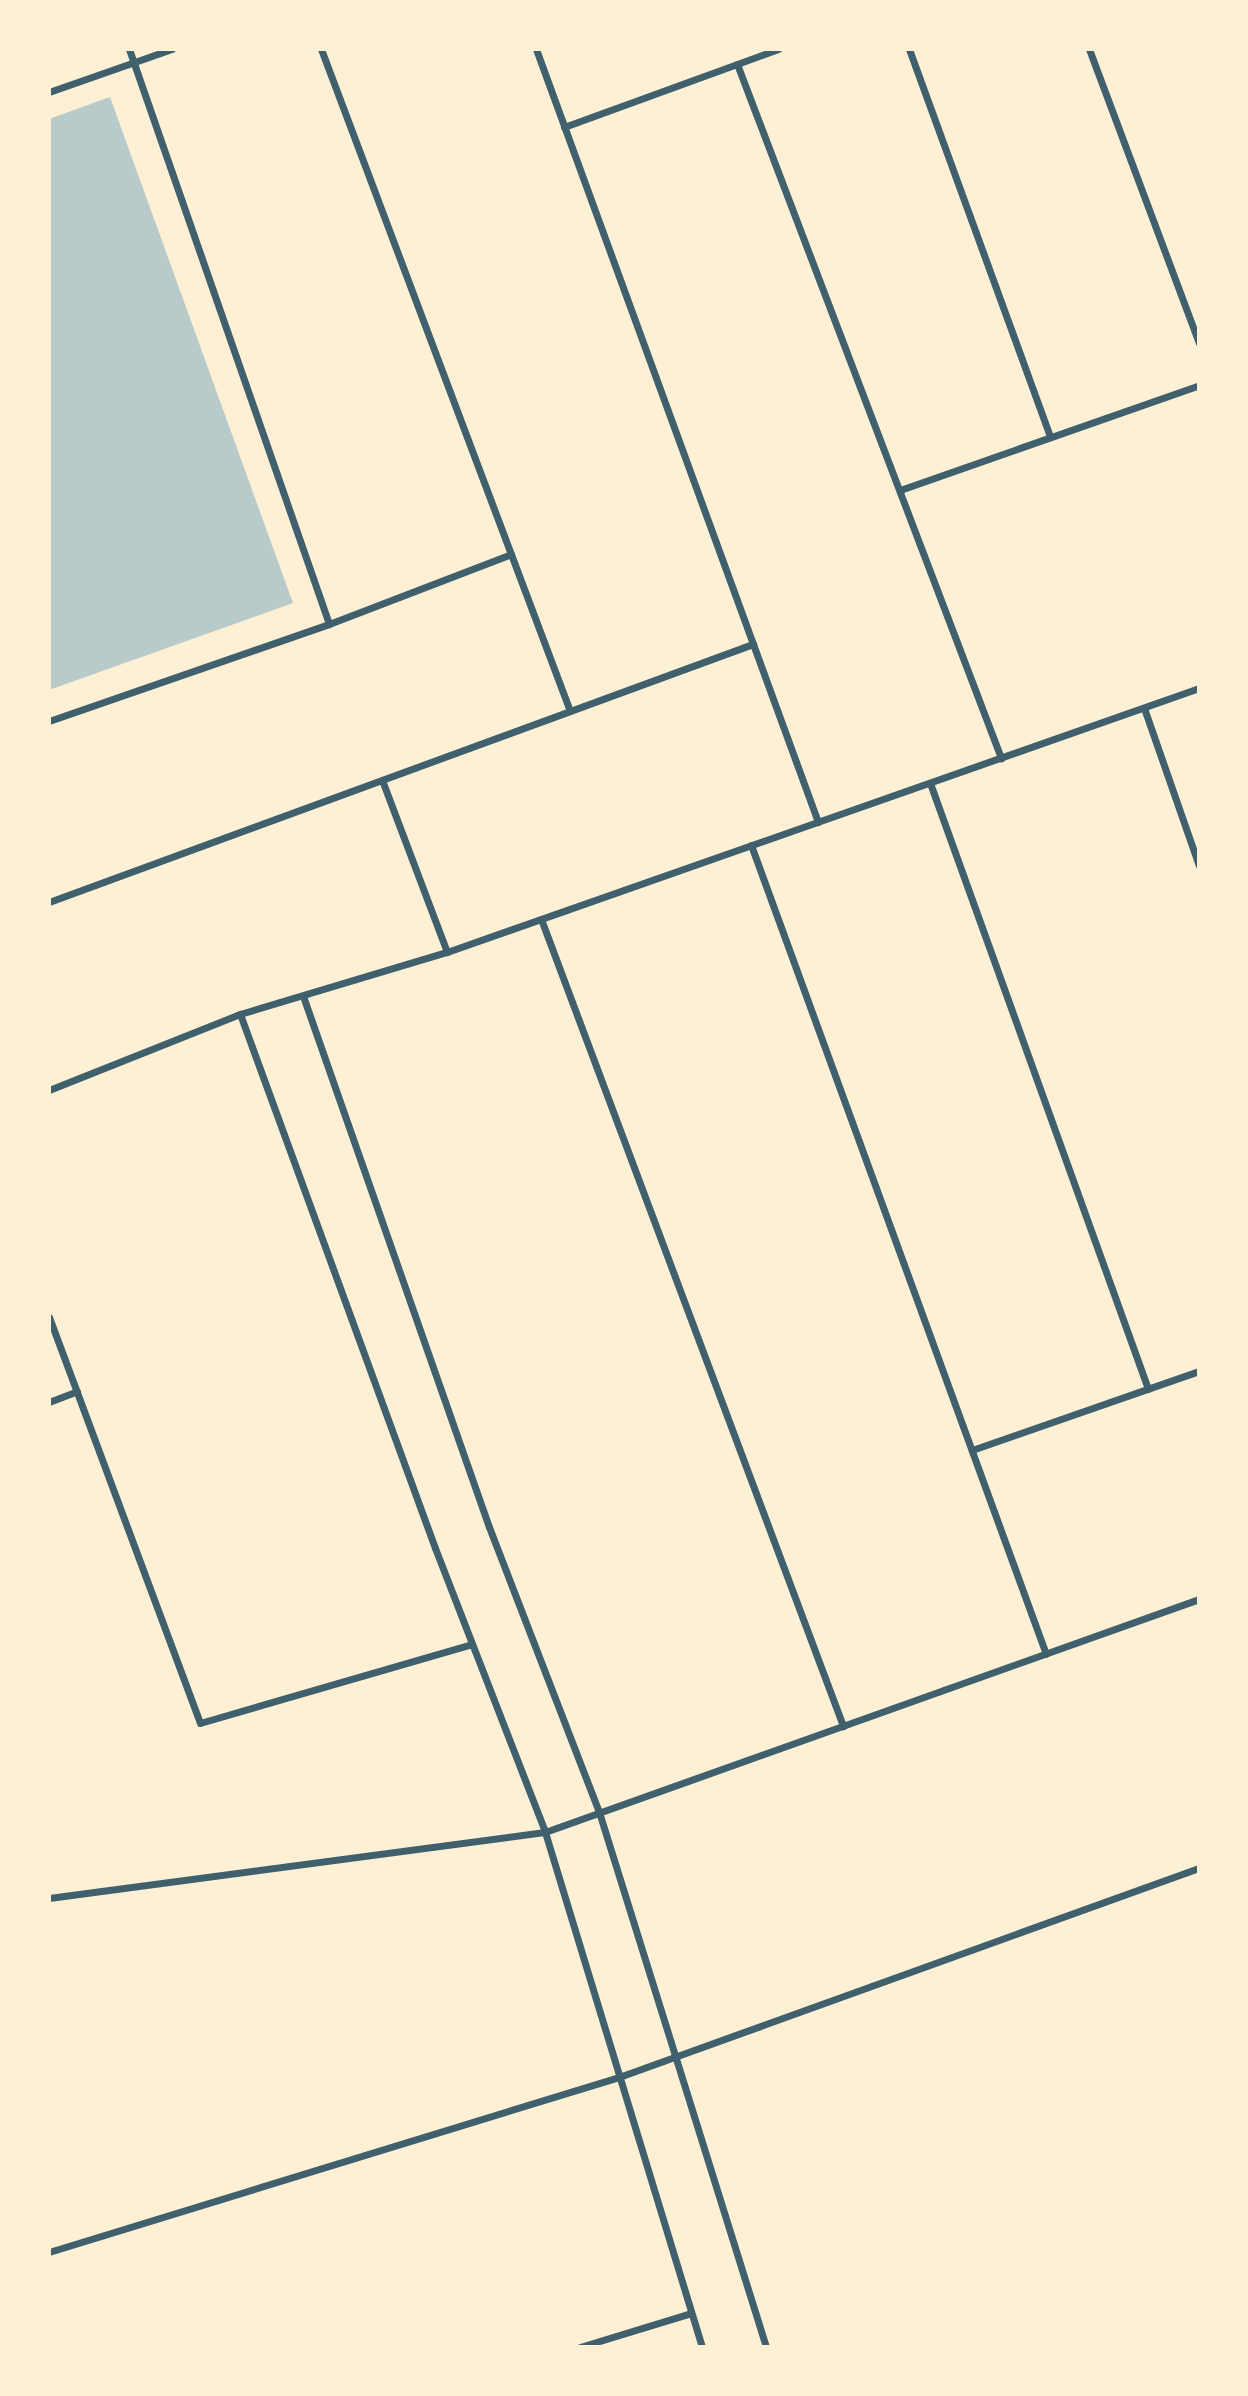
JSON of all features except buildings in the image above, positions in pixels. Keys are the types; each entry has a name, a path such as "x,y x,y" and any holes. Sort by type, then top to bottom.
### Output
{"street":[{"path":"130,49 329,624"},
{"path":"49,92 172,49"},
{"path":"321,49 570,711"},
{"path":"536,49 818,822"},
{"path":"564,127 778,49"},
{"path":"909,49 1050,438"},
{"path":"1090,49 1199,342"},
{"path":"737,64 1001,758"},
{"path":"900,490 1199,385"},
{"path":"49,721 329,624 511,554"},
{"path":"49,902 753,644"},
{"path":"49,1090 240,1014 447,952 1199,688"},
{"path":"1144,708 1199,866"},
{"path":"382,780 447,952"},
{"path":"930,783 1148,1389"},
{"path":"751,845 1046,1654"},
{"path":"541,919 843,1726"},
{"path":"303,996 489,1527 599,1812 673,2057 766,2347"},
{"path":"240,1014 472,1644 545,1832 702,2347"},
{"path":"49,1317 200,1723 472,1644"},
{"path":"972,1450 1199,1371"},
{"path":"49,1402 77,1391"},
{"path":"49,1898 545,1832 1199,1599"},
{"path":"49,2252 619,2077 1199,1868"},
{"path":"580,2347 691,2313"}],"shaded area":[{"path":"110,97 293,603 49,690 49,119"}]}
